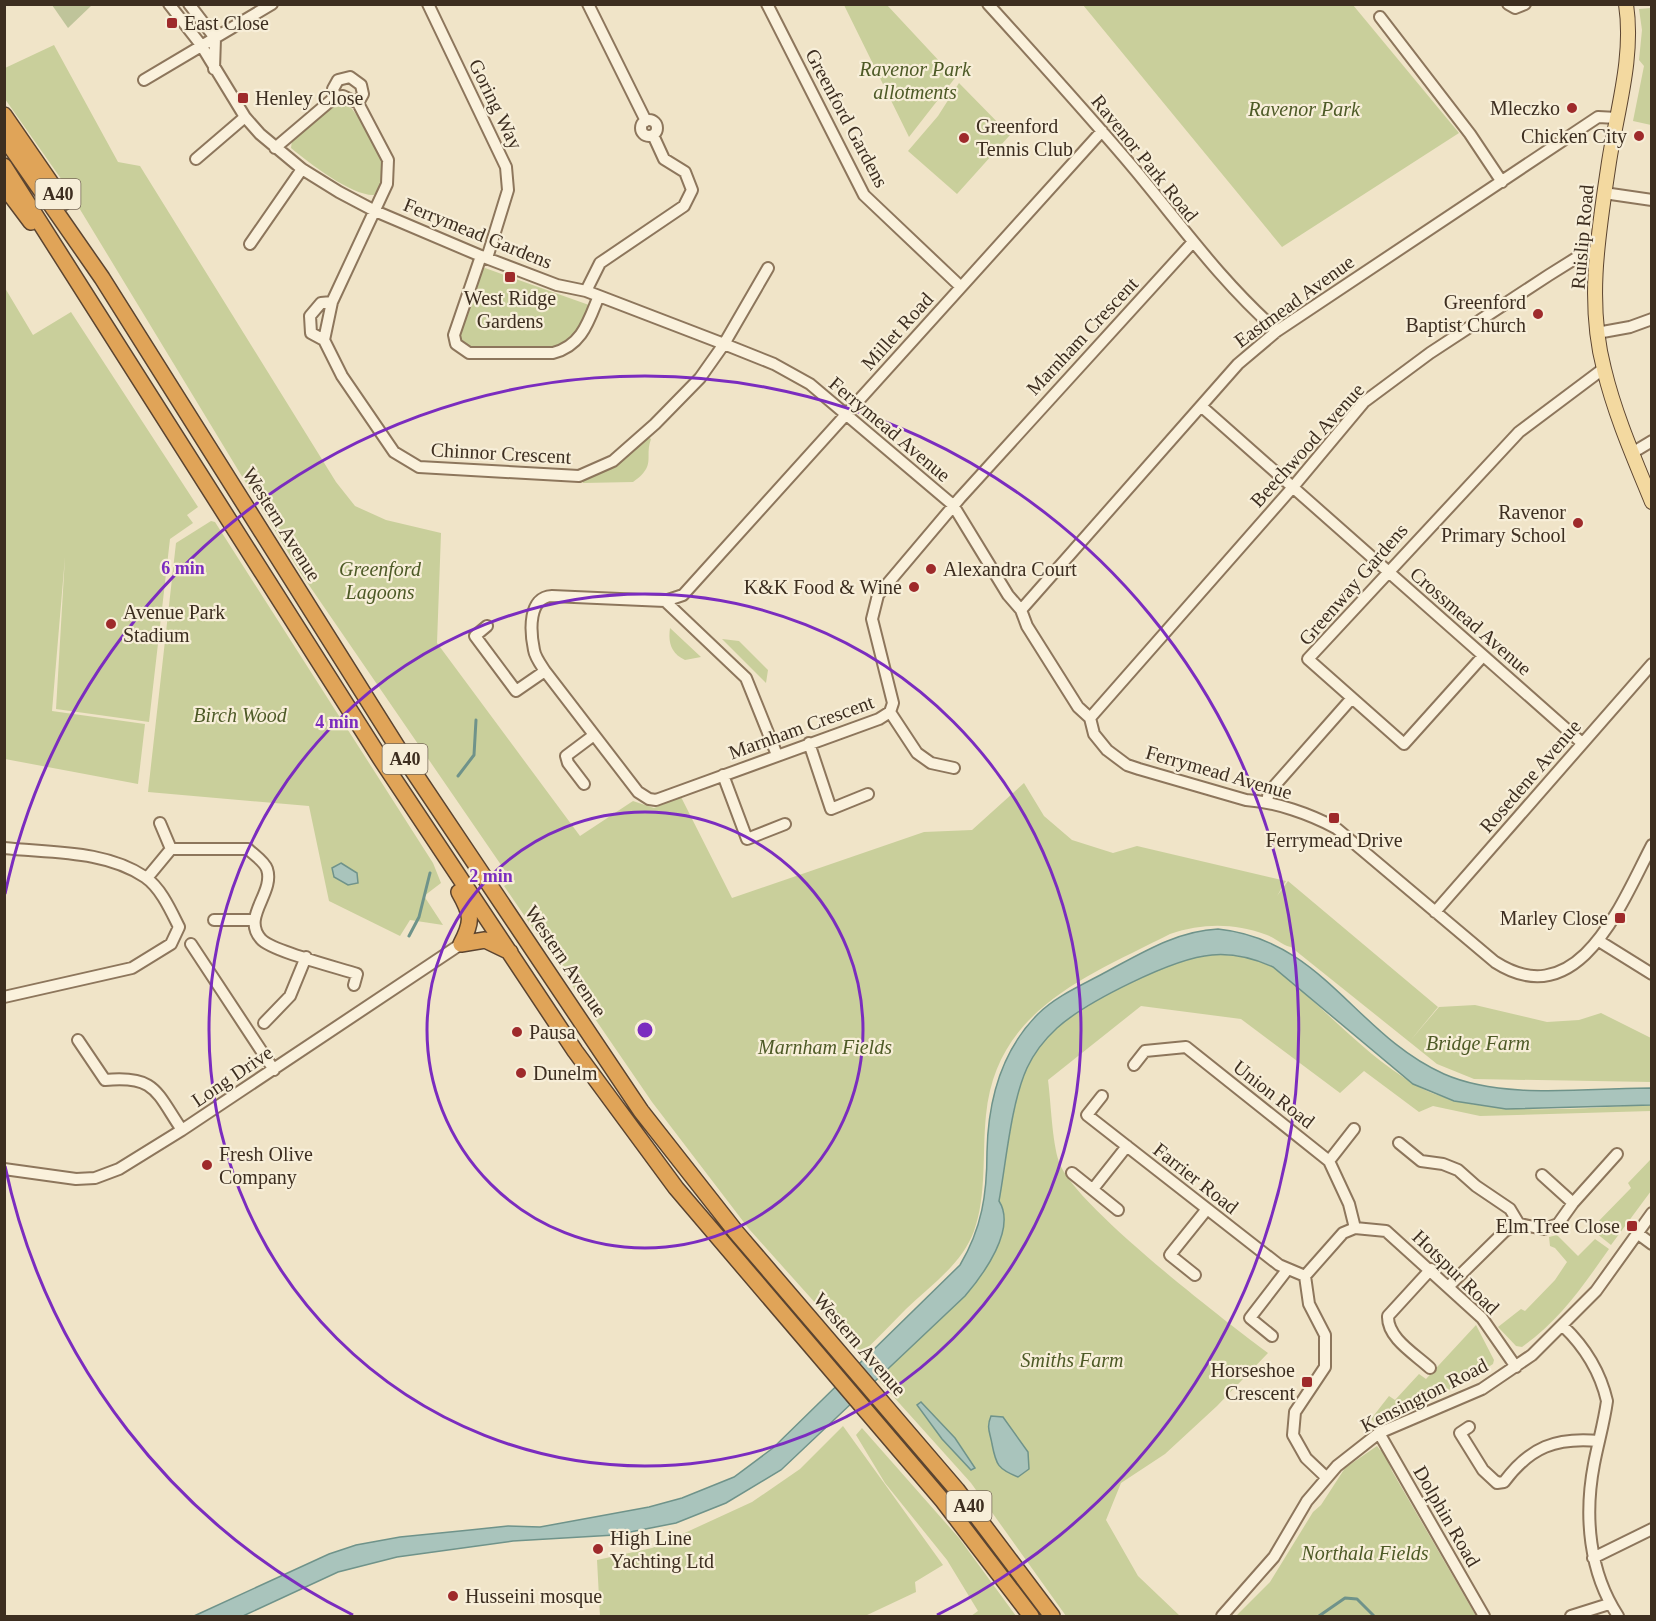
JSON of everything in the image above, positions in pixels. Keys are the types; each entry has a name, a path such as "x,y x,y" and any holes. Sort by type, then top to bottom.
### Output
{"highway":[{"name":"A40","path":"4,115 66,206 102,278"},
{"name":"Western Avenue","path":"4,136 102,278 401,753 641,1111 708,1198 964,1499 1052,1617"},
{"name":"Western Avenue","path":"4,166 82,285 382,761 575,1051 676,1188 943,1501 1031,1617"},
{"name":"A40","path":"4,186 82,285"},
{"path":"382,761 469,910 470,927 461,944"},
{"path":"461,944 485,940 510,952"}],"main road":[{"name":"Ruislip Road","path":"1626,4 1629,22 1626,63 1596,251 1597,333 1604,369 1632,453 1652,502"}],"street":[{"name":"Ferrymead Gardens","path":"169,4 201,45 213,69 246,117 275,148 302,169 375,211 484,257 556,285 586,291 598,298 774,364"},
{"path":"189,4 215,38 213,69"},
{"path":"144,80 272,4"},
{"name":"Goring Way","path":"428,4 506,167 508,190 484,257"},
{"path":"586,291 600,263 684,206 692,190 685,172 664,159 652,135 643,133 642,125 645,121 588,4"},
{"name":"Greenford Gardens","path":"767,4 864,195 961,287"},
{"name":"Ravenor Park Road","path":"988,4 1102,131 1170,212 1192,243 1243,301 1277,331"},
{"path":"1508,4 1515,8 1525,4"},
{"path":"1380,17 1470,134 1502,182"},
{"name":"Chinnor Crescent","path":"324,340 332,302 387,184 388,160 358,103 363,94 361,85 350,77 338,80 333,89 335,97"},
{"path":"275,148 335,97 343,96 358,103"},
{"path":"196,159 246,117"},
{"name":"Eastmead Avenue","path":"1021,610 1238,364 1277,331 1598,117 1617,118"},
{"name":"Millet Road","path":"665,601 683,595 688,590 1102,131"},
{"path":"250,244 302,169"},
{"path":"1604,194 1652,200"},
{"name":"Marnham Crescent","path":"665,601 542,597 537,602 533,623 534,651 545,672 638,792 649,799 656,800 879,719 890,712 893,703 872,619 878,595 953,506 1192,243"},
{"name":"Beechwood Avenue","path":"1090,718 1293,487 1364,402 1430,353 1557,270 1581,255 1596,251"},
{"path":"484,257 454,335 456,344 469,353 553,353 562,351 575,343 586,328 598,298"},
{"name":"Chinnor Crescent","path":"332,302 321,303 315,308 309,324 311,333 324,340 348,385 394,452 406,461 419,467 451,470 579,476 613,461 655,424 700,378 724,344 768,268"},
{"path":"1597,333 1630,327 1652,319"},
{"name":"Ferrymead Avenue","path":"774,364 810,384 953,506 1008,596 1021,610 1027,626 1078,707 1090,718 1094,734 1127,765 1246,800 1267,801 1322,820 1336,828 1495,962 1526,974 1560,972 1580,960 1599,941 1652,845"},
{"name":"Greenway Gardens","path":"1483,656 1404,744 1308,659 1519,432 1604,369"},
{"name":"Crossmead Avenue","path":"1201,406 1582,743"},
{"path":"1632,453 1652,441"},
{"path":"665,601 746,678 777,755"},
{"path":"487,626 475,636 516,691 545,672"},
{"name":"Rosedene Avenue","path":"1435,912 1652,664"},
{"path":"1267,801 1269,792 1352,698"},
{"path":"890,712 916,753 931,763 954,768"},
{"path":"584,784 568,763 566,756 594,735"},
{"path":"809,743 831,809 868,794"},
{"path":"723,775 747,839 785,825"},
{"path":"160,823 171,849"},
{"path":"4,848 107,859 147,878 168,904 179,927 171,944 132,968 4,998"},
{"path":"147,878 171,849"},
{"path":"171,849 248,849 266,866 269,878 254,920 261,940 275,948 357,974 354,985"},
{"path":"214,920 254,920"},
{"path":"1599,941 1652,974"},
{"path":"191,944 274,1070"},
{"name":"Long Drive","path":"4,1169 76,1179 95,1178 139,1158 461,944"},
{"path":"264,1023 290,996 306,957"},
{"path":"78,1040 105,1080 129,1078 144,1082 154,1089 183,1130"},
{"name":"Union Road","path":"1134,1065 1145,1051 1186,1047 1329,1161 1348,1204 1355,1228"},
{"name":"Farrier Road","path":"1102,1096 1087,1115 1287,1270 1305,1276"},
{"path":"1329,1161 1354,1129"},
{"path":"1399,1143 1420,1161 1443,1164 1458,1170 1476,1186 1510,1209 1519,1224"},
{"path":"1093,1189 1126,1146"},
{"path":"1449,1286 1505,1231 1519,1224 1544,1229 1552,1228 1563,1220 1573,1203 1617,1154"},
{"path":"1072,1173 1118,1209"},
{"path":"1542,1175 1573,1203"},
{"path":"1195,1275 1170,1255 1207,1209"},
{"name":"Kensington Road","path":"1222,1617 1274,1557 1307,1501 1326,1477 1379,1433 1482,1389 1516,1367 1563,1326 1596,1291 1652,1214"},
{"path":"1326,1477 1306,1458 1293,1436 1295,1412 1325,1367 1325,1335 1309,1304 1305,1276 1343,1233 1355,1228"},
{"name":"Hotspur Road","path":"1355,1228 1386,1231 1431,1269 1482,1318 1516,1367"},
{"path":"1637,1233 1652,1244"},
{"path":"1430,1368 1393,1335 1388,1326 1388,1316 1431,1269"},
{"path":"1272,1336 1250,1318 1287,1270"},
{"path":"1563,1326 1587,1353 1604,1386 1607,1401 1590,1488 1593,1558 1609,1604 1618,1617"},
{"path":"1470,1427 1460,1433 1483,1470 1497,1483 1504,1482 1520,1461 1552,1443 1581,1439 1599,1441"},
{"name":"Dolphin Road","path":"1379,1433 1484,1617"},
{"path":"1593,1558 1652,1529"},
{"path":"1571,1617 1609,1604"}],"green space":[{"path":"52,5 92,5 68,28"},
{"name":"Ravenor Park allotments","path":"844,5 887,5 955,78 909,137"},
{"name":"Ravenor Park","path":"1083,5 1353,5 1459,133 1282,247"},
{"path":"1652,8 1651,125 1633,121 1644,66 1639,60 1642,30 1639,9"},
{"name":"Marnham Fields","path":"54,45 118,162 140,166 336,482 355,506 386,520 441,533 437,643 580,836 633,801 654,808 681,797 732,898 924,832 972,830 1024,783 1044,816 1072,840 1113,853 1137,846 1286,881 1277,896 1288,881 1438,1007 1410,1041 1439,1007 1475,1005 1547,1022 1579,1020 1601,1013 1651,1038 1651,1082 1474,1079 1437,1064 1291,947 1270,936 1242,928 1218,926 1183,930 1170,934 1108,965 1051,1000 1027,1022 1007,1048 993,1079 986,1115 981,1203 969,1243 945,1274 861,1354 749,1229 652,1102 504,886 512,881 300,572 64,183 5,99 5,68"},
{"name":"Greenford Tennis Club","path":"959,83 1010,135 957,194 908,151 938,116"},
{"path":"345,102 361,122 381,161 383,179 374,195 365,194 343,185 291,148 292,140 337,103"},
{"path":"485,268 589,305 582,327 573,338 550,349 472,349 461,341 459,332 481,269"},
{"path":"5,288 33,335 71,312 198,507 187,515 193,523 170,539 149,722 56,709 65,557 52,711 145,724 138,784 5,759"},
{"path":"648,437 651,439 647,466 633,482 583,483 583,478 618,462"},
{"name":"Birch Wood","path":"211,521 215,522 433,863 441,883 424,896 443,925 410,920 400,936 329,901 309,806 148,792 176,543"},
{"path":"670,628 701,657 685,660 676,654 670,643"},
{"path":"722,639 739,641 768,670 766,683"},
{"name":"Smiths Farm","path":"1205,953 1248,957 1273,967 1395,1072 1439,1096 1498,1107 1562,1109 1651,1105 1651,1111 1480,1116 1433,1106 1419,1112 1364,1071 1340,1093 1241,1019 1141,1006 1048,1080 1057,1153 1059,1162 1070,1181 1120,1233 1153,1262 1268,1353 1217,1406 1165,1454 1121,1483 1106,1520 1138,1576 1180,1616 1066,1616 971,1483 874,1375 952,1304 998,1196 1021,1074 1055,1025 1152,968"},
{"path":"1651,1159 1651,1191 1611,1245 1591,1229 1631,1188 1628,1183"},
{"path":"1557,1235 1578,1256 1595,1239 1609,1249 1580,1289 1548,1326 1522,1347 1516,1346 1498,1327 1521,1309 1525,1311 1555,1280 1567,1262 1555,1248 1550,1246 1549,1237"},
{"path":"1476,1325 1494,1360 1493,1364 1462,1384 1375,1423 1371,1419 1389,1396 1395,1400 1419,1374 1426,1379"},
{"path":"843,1426 943,1565 915,1582 916,1592 865,1616 600,1616 597,1560 652,1548 752,1502 800,1469"},
{"path":"862,1428 959,1538 1016,1616 971,1616 978,1611 947,1560 885,1483 856,1435"},
{"name":"Northala Fields","path":"1377,1446 1383,1450 1392,1471 1476,1616 1236,1616 1270,1582 1313,1512 1321,1505 1345,1468"}],"water":[{"path":"341,863 357,873 358,883 348,885 334,877 332,868"},
{"path":"1218,929 1254,937 1285,951 1312,969 1386,1036 1413,1057 1444,1074 1467,1082 1519,1090 1651,1088 1651,1105 1506,1109 1454,1101 1413,1084 1273,967 1251,959 1228,955 1212,955 1175,964 1131,983 1088,1006 1057,1028 1040,1047 1027,1068 1017,1098 999,1201 1004,1225 996,1251 965,1296 781,1470 726,1503 676,1523 615,1535 513,1541 397,1557 338,1572 243,1616 194,1616 329,1554 356,1545 400,1537 508,1526 540,1527 649,1507 682,1498 734,1477 773,1448 960,1265 974,1238 982,1210 990,1114 994,1096 1006,1060 1025,1028 1038,1014 1061,996 1145,951 1188,934"},
{"path":"921,1402 955,1438 975,1468 971,1470 942,1439 917,1405"},
{"path":"991,1416 1003,1417 1028,1452 1029,1469 1018,1477 1002,1469 997,1462 989,1430"}],"waterway":[{"path":"458,776 474,755 476,720"},
{"path":"409,936 419,917 430,873"},
{"path":"1319,1616 1345,1598 1357,1599 1374,1616"}],"place":[{"name":"East Close","path":"172,23"},
{"name":"Henley Close","path":"243,98"},
{"name":"Mleczko","path":"1572,108"},
{"name":"Chicken City","path":"1639,136"},
{"name":"Greenford Tennis Club","path":"964,138"},
{"name":"West Ridge Gardens","path":"510,277"},
{"name":"Greenford Baptist Church","path":"1538,314"},
{"name":"Ravenor Primary School","path":"1578,523"},
{"name":"Alexandra Court","path":"931,569"},
{"name":"K&K Food & Wine","path":"914,587"},
{"name":"Avenue Park Stadium","path":"111,624"},
{"name":"Ferrymead Drive","path":"1334,818"},
{"name":"Marley Close","path":"1620,918"},
{"name":"Pausa","path":"517,1032"},
{"name":"Dunelm","path":"521,1073"},
{"name":"Fresh Olive Company","path":"207,1165"},
{"name":"Elm Tree Close","path":"1632,1226"},
{"name":"Horseshoe Crescent","path":"1307,1382"},
{"name":"High Line Yachting Ltd","path":"598,1549"},
{"name":"Husseini mosque","path":"453,1596"}],"park label":[{"name":"Greenford Lagoons","path":"380,580"},
{"name":"Bridge Farm","path":"1478,1043"}]}
